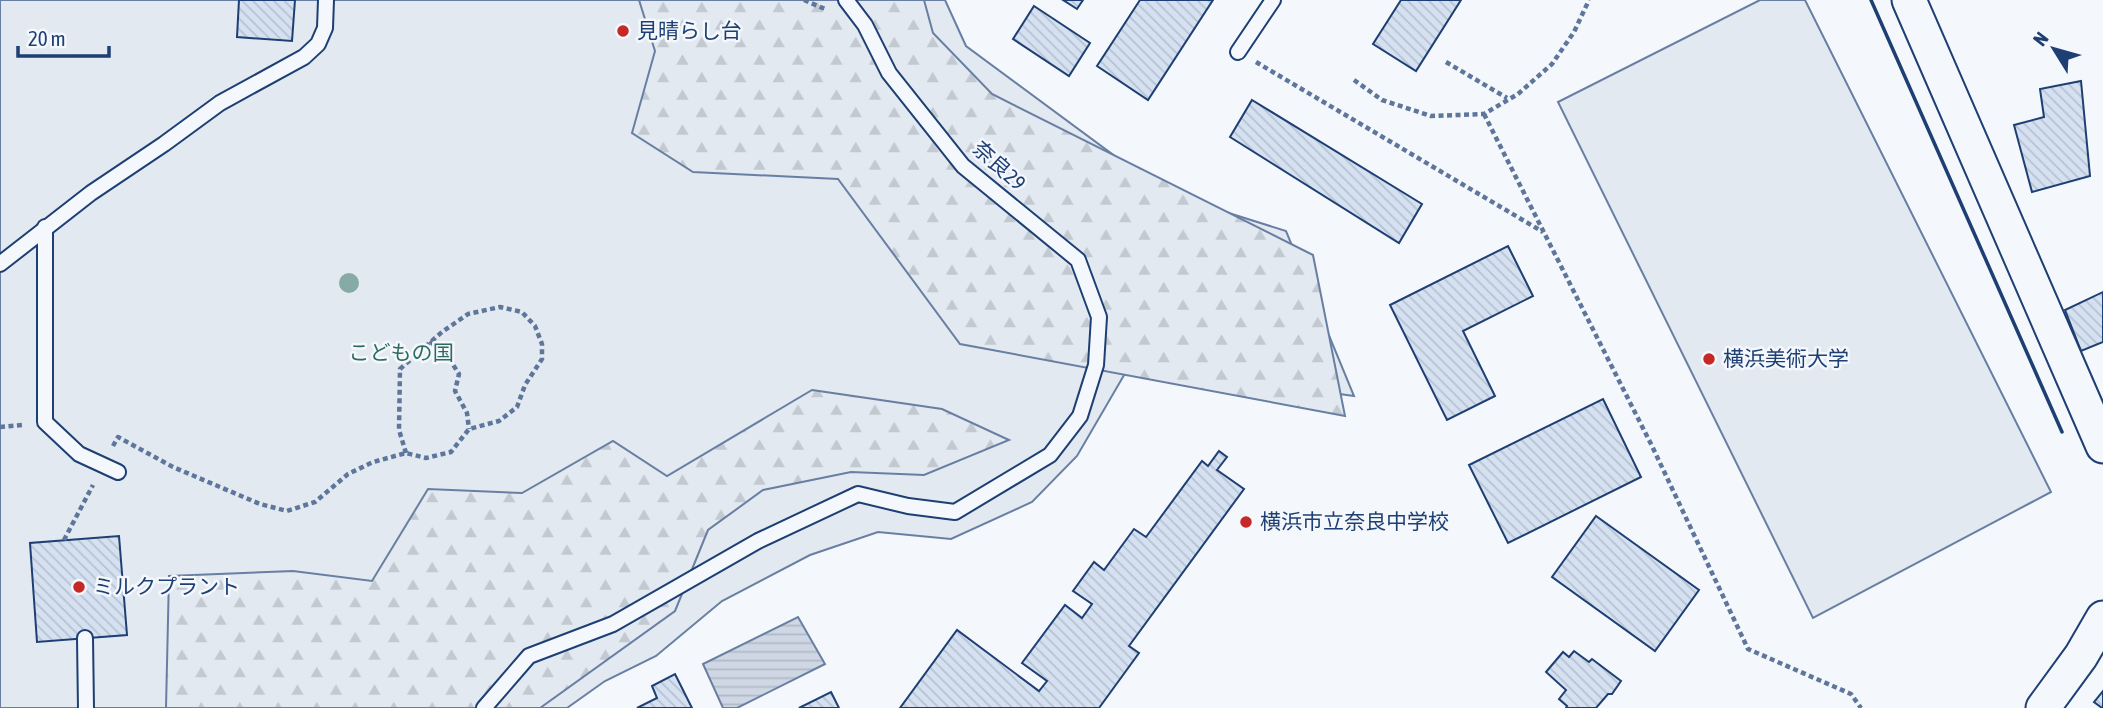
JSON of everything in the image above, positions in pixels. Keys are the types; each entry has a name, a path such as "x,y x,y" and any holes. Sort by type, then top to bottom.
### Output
{"street":[{"path":"1909,0 2103,446"},
{"path":"2043,708 2081,656 2103,618"}],"lane":[{"path":"0,264 45,227 220,103 304,57 318,44 325,28 326,0"},
{"name":"奈良29","path":"484,708 529,656 613,624 758,541 858,494 908,506 955,512 1049,455 1080,416 1096,365 1099,317 1078,260 963,166 888,73 865,25 846,0"},
{"path":"1238,52 1273,0"},
{"path":"45,227 45,422 79,454 118,472"},
{"path":"85,638 86,708"}],"path":[{"path":"1354,80 1382,100 1431,116 1484,114 1518,94 1552,64 1574,32 1589,0"},
{"path":"1238,52 1544,232"},
{"path":"1446,62 1508,99"},
{"path":"1484,114 1652,446 1748,649 1851,694 1861,708"},
{"path":"64,540 118,437 185,472 260,504 287,511 315,502 348,474 373,461 406,453 426,458 451,452 469,429 499,421 517,407 525,385 542,359 542,344 536,326 522,312 500,307 468,314 430,341 400,369 399,430 406,453"},
{"path":"430,341 450,359 459,374 455,391 467,413 469,429"}],"green space":[{"name":"こどもの国","path":"0,0 945,0 966,46 1165,193 1286,231 1354,396 1215,377 1127,370 1077,456 1032,502 951,539 878,532 810,555 722,601 656,656 605,681 567,708 0,708"},
{"path":"639,0 924,0 933,33 992,94 1313,255 1345,416 960,344 838,179 693,172 632,133 655,51"},
{"path":"1760,0 1805,0 2051,492 1813,618 1558,102"},
{"path":"812,390 942,409 1009,440 924,475 851,472 763,490 708,530 675,611 540,708 166,708 169,576 293,571 372,581 428,489 522,493 613,441 667,476"}],"shaded area":[{"path":"798,617 825,664 737,708 723,708 703,664"}],"building":[{"path":"239,0 295,0 292,41 237,37"},
{"path":"1063,0 1083,0 1077,9"},
{"path":"1140,0 1213,0 1148,100 1097,66"},
{"path":"1401,0 1461,0 1416,71 1373,44"},
{"path":"1034,6 1090,43 1069,76 1013,39"},
{"path":"2081,81 2090,176 2032,192 2014,125 2044,117 2040,89"},
{"path":"1252,100 1422,204 1399,243 1230,137"},
{"path":"1508,246 1533,296 1463,331 1495,396 1447,420 1390,305"},
{"path":"2103,292 2103,342 2081,351 2065,310"},
{"path":"1603,399 1641,477 1508,543 1469,465"},
{"path":"1219,451 1227,457 1217,470 1244,489 1129,646 1139,653 1099,708 900,708 957,630 1039,691 1047,681 1022,663 1065,605 1082,618 1092,604 1073,591 1094,562 1104,570 1134,529 1146,537 1202,461 1208,466"},
{"path":"1596,516 1699,590 1655,651 1552,577"},
{"path":"119,536 127,635 37,642 30,543"},
{"path":"1574,651 1589,662 1592,659 1621,681 1612,694 1608,694 1596,708 1566,708 1559,699 1566,690 1546,672 1563,652 1569,657"},
{"path":"675,674 692,708 637,708 657,698 652,686"},
{"path":"2103,691 2103,708 2102,708 2094,702"},
{"path":"831,692 839,708 799,708"}],"wall":[{"path":"1871,0 2062,432"}],"place":[{"name":"見晴らし台","path":"623,31"},
{"name":"横浜美術大学","path":"1709,359"},
{"name":"横浜市立奈良中学校","path":"1246,522"},
{"name":"ミルクプラント","path":"79,587"}]}
